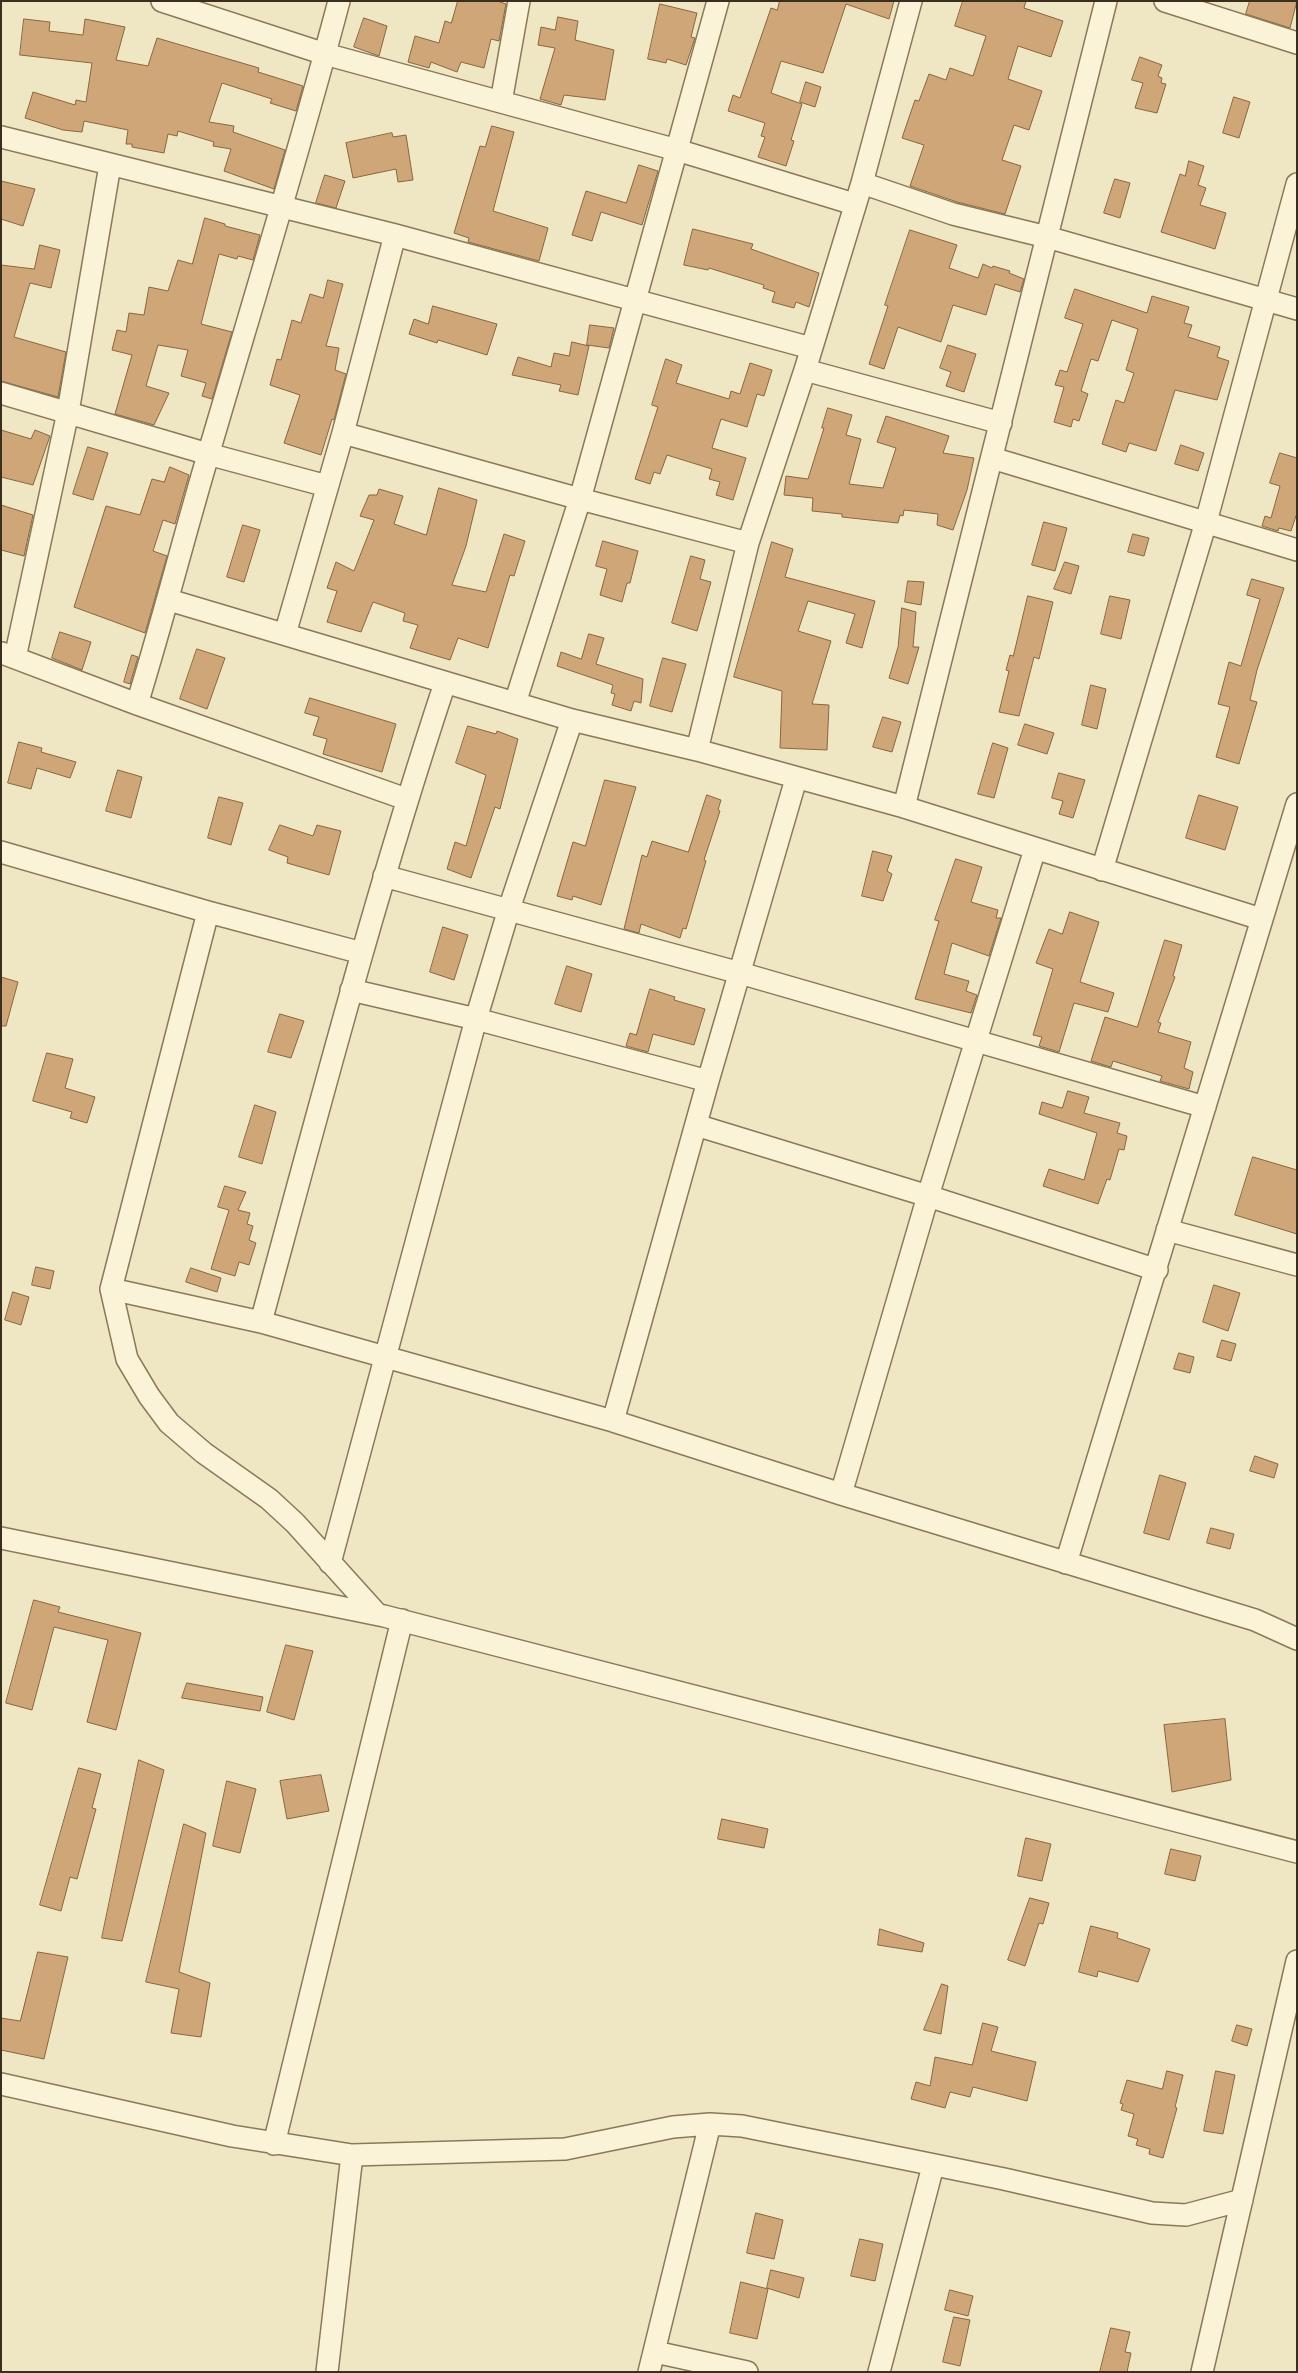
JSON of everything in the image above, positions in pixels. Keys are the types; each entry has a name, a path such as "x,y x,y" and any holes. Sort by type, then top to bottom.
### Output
{"street":[{"path":"137,704 169,600 208,454 282,208 339,1"},
{"path":"501,102 519,1"},
{"path":"515,703 580,500 718,1"},
{"path":"697,750 748,543 805,370 862,182 911,1"},
{"path":"904,808 1106,1"},
{"path":"170,2 325,54 677,150 854,204"},
{"path":"1172,2 1297,43"},
{"path":"1,137 395,235 811,348"},
{"path":"110,165 68,412 8,655 137,704 406,798"},
{"path":"862,182 953,214 1047,237 1297,310"},
{"path":"1102,870 1206,522 1297,184"},
{"path":"284,634 343,433 395,235"},
{"path":"805,370 1001,422"},
{"path":"1,393 208,454 327,486"},
{"path":"343,433 580,500 748,543"},
{"path":"992,458 1297,550"},
{"path":"169,600 572,720 697,750 904,808 1261,920"},
{"path":"261,1322 351,990 406,798 445,683"},
{"path":"330,1563 476,1020 509,909 572,720"},
{"path":"613,1422 708,1081 796,779"},
{"path":"1066,1563 1157,1270 1167,1230 1297,804"},
{"path":"842,1494 928,1196 1035,849"},
{"path":"1,852 208,912 362,953"},
{"path":"384,876 740,973 1205,1106"},
{"path":"208,912 111,1289 127,1359 149,1396 169,1423 204,1453 269,1499 311,1539 330,1563 377,1614"},
{"path":"351,990 476,1020 708,1081"},
{"path":"696,1126 928,1196 1157,1270"},
{"path":"1167,1230 1297,1265"},
{"path":"111,1289 261,1322 613,1422 1255,1620 1297,1639"},
{"path":"1,1538 402,1620 1297,1852"},
{"path":"274,2144 402,1620"},
{"path":"1202,2372 1297,1961"},
{"path":"1,2084 274,2144 352,2155 565,2149 673,2127 710,2124 742,2126 1004,2179 1152,2213 1186,2215 1242,2200"},
{"path":"710,2124 652,2362 747,2372"},
{"path":"327,2372 352,2155"},
{"path":"879,2372 933,2166"}],"building":[{"path":"458,1 497,1 506,4 499,41 491,39 484,68 461,62 457,72 431,62 429,68 408,62 415,36 439,43 445,21 451,23"},
{"path":"780,1 894,1 889,19 846,4 823,73 781,61 771,93 802,104 791,140 794,141 786,166 758,157 765,137 761,136 765,123 728,111 733,95 740,98 771,8 777,10"},
{"path":"963,1 1026,1 1024,8 1063,21 1051,57 1018,46 1008,79 1042,91 1029,130 1014,125 1002,160 1021,166 1005,214 957,202 910,186 924,145 902,138 915,100 919,101 929,74 946,80 950,68 973,76 986,36 955,26"},
{"path":"1250,1 1297,1 1290,28 1246,14"},
{"path":"660,4 697,13 691,37 695,38 686,65 667,59 666,63 648,59"},
{"path":"558,17 578,21 575,40 614,50 605,100 564,95 561,105 540,99 555,48 538,45 541,27 555,30"},
{"path":"364,18 387,26 379,56 354,47"},
{"path":"24,19 50,22 49,31 83,35 85,19 125,27 116,60 148,66 157,38 259,68 258,72 303,86 296,111 270,103 272,99 222,83 209,122 234,126 233,132 285,150 274,189 224,171 231,149 213,146 214,142 178,131 177,136 168,134 164,153 132,147 132,144 126,144 128,130 84,121 82,132 63,130 25,118 33,92 75,105 76,100 86,102 92,63 20,55"},
{"path":"1140,57 1162,65 1158,76 1162,78 1161,83 1166,84 1157,113 1135,108 1143,83 1132,80"},
{"path":"806,82 821,87 815,107 800,102"},
{"path":"1234,97 1250,102 1239,138 1223,133"},
{"path":"492,126 514,132 493,211 548,228 539,261 468,242 469,238 454,233 480,146 485,147"},
{"path":"392,133 393,137 406,135 413,180 398,182 396,169 353,178 346,143"},
{"path":"1189,161 1204,166 1198,185 1206,188 1200,205 1226,213 1215,249 1161,232 1180,174 1185,176"},
{"path":"639,165 658,171 642,225 601,212 592,241 572,235 586,191 626,203"},
{"path":"325,175 345,181 336,208 316,203"},
{"path":"1115,179 1130,183 1120,218 1104,213"},
{"path":"1,181 35,189 23,226 1,219"},
{"path":"205,218 225,224 225,226 260,235 253,260 238,256 237,259 219,254 201,324 232,332 212,399 202,396 206,383 181,376 188,350 158,345 146,386 169,393 154,425 115,414 132,355 112,350 117,330 126,332 129,313 144,315 149,287 168,291 178,260 192,264"},
{"path":"693,229 753,244 751,249 819,273 809,307 796,302 794,308 772,302 775,292 763,288 764,285 709,268 708,270 684,265"},
{"path":"910,230 957,245 949,268 978,278 983,264 992,268 993,266 1010,271 1009,273 1024,279 1020,292 995,284 986,315 953,305 941,342 898,327 884,369 869,364 888,306 885,305"},
{"path":"40,245 60,250 51,288 30,283 14,337 66,352 58,397 1,381 1,265 34,269"},
{"path":"328,280 343,284 326,346 339,348 335,370 346,374 334,420 332,419 321,455 284,443 300,395 270,385 277,359 281,360 292,320 301,323 310,294 323,298"},
{"path":"1075,289 1147,313 1152,296 1189,307 1184,323 1192,325 1188,337 1220,347 1217,357 1229,361 1217,400 1175,390 1156,451 1129,443 1126,452 1102,444 1116,400 1124,403 1134,373 1126,370 1138,329 1112,320 1098,361 1091,359 1081,391 1088,394 1079,421 1073,419 1071,427 1054,422 1064,387 1055,385 1060,370 1067,372 1083,324 1065,318"},
{"path":"433,306 497,324 487,355 438,340 437,343 409,334 414,319 428,324"},
{"path":"590,325 614,328 609,348 587,345"},
{"path":"572,342 589,346 578,395 559,391 561,385 512,375 518,357 551,367 554,353 569,356"},
{"path":"948,345 976,354 964,392 946,386 951,372 940,368"},
{"path":"666,359 682,365 676,383 729,399 731,391 740,394 750,363 772,370 764,396 757,394 747,427 721,419 712,448 746,458 733,500 716,495 720,482 709,479 712,469 667,455 660,474 654,472 650,484 635,479 658,407 652,405"},
{"path":"828,408 852,415 846,435 861,439 849,484 883,488 896,448 877,442 886,416 949,436 943,453 974,458 967,490 953,530 937,525 938,514 904,510 903,516 900,515 898,523 842,517 842,514 812,511 813,498 784,495 786,476 808,479 824,428 822,428"},
{"path":"1,430 31,439 35,430 50,436 33,485 1,477"},
{"path":"1181,445 1204,453 1198,471 1175,464"},
{"path":"88,447 108,453 93,500 73,494"},
{"path":"1280,453 1297,458 1297,513 1291,531 1279,528 1278,531 1262,526 1265,516 1271,518 1280,486 1270,483"},
{"path":"170,467 189,475 175,524 163,520 153,551 167,556 145,633 74,607 106,506 140,515 152,479 164,482"},
{"path":"439,488 477,500 466,546 452,585 486,592 504,534 525,541 514,576 510,575 488,648 458,638 450,660 410,648 418,625 403,621 405,613 373,602 361,632 327,622 337,591 327,588 336,562 354,571 374,520 360,516 369,495 377,495 379,489 403,496 394,524 426,535"},
{"path":"1,505 33,515 24,556 1,550"},
{"path":"1044,522 1067,528 1055,571 1032,565"},
{"path":"243,525 260,530 244,582 227,577"},
{"path":"1133,534 1149,538 1144,556 1128,552"},
{"path":"603,541 638,551 630,583 627,583 622,602 600,595 607,569 596,566"},
{"path":"772,542 793,549 785,577 875,601 862,648 846,643 855,614 808,601 798,631 831,641 812,704 829,705 827,750 780,748 782,691 734,677"},
{"path":"691,556 705,560 700,579 711,582 697,631 672,623"},
{"path":"1065,562 1079,566 1071,594 1054,589"},
{"path":"1252,579 1284,588 1257,670 1250,700 1257,702 1239,764 1216,757 1230,707 1218,704 1229,662 1241,666 1260,599 1247,595"},
{"path":"908,581 924,582 921,605 905,602"},
{"path":"1028,596 1053,602 1039,659 1034,657 1019,716 999,712 1009,671 1006,670 1010,655 1013,656"},
{"path":"1110,596 1130,600 1121,639 1101,634"},
{"path":"902,608 916,612 913,647 919,647 908,684 889,678 898,647"},
{"path":"60,632 91,642 82,670 52,658"},
{"path":"589,634 604,638 596,664 643,679 641,703 634,701 631,711 612,705 615,694 611,693 613,685 557,666 561,652 581,659"},
{"path":"197,649 225,658 207,709 180,699"},
{"path":"132,655 138,657 130,684 124,682"},
{"path":"663,658 686,664 672,712 650,706"},
{"path":"1091,685 1106,689 1097,729 1082,725"},
{"path":"310,698 396,724 382,772 323,754 327,739 313,735 319,717 305,713"},
{"path":"883,717 901,722 892,752 873,747"},
{"path":"1025,724 1054,733 1047,754 1018,745"},
{"path":"468,726 496,734 497,731 518,739 500,809 495,807 471,878 447,869 455,842 466,846 486,775 456,763"},
{"path":"19,742 42,748 41,752 76,762 70,778 37,768 31,789 8,783"},
{"path":"993,743 1008,748 994,798 978,794"},
{"path":"118,770 142,777 131,818 106,811"},
{"path":"1059,773 1085,780 1073,818 1059,814 1063,801 1052,798"},
{"path":"605,780 636,787 601,905 573,896 572,900 557,896 573,842 585,846"},
{"path":"707,795 721,800 718,810 720,811 704,860 706,861 686,929 683,928 680,938 641,924 639,933 624,929 642,855 647,857 652,841 688,852"},
{"path":"1199,795 1238,807 1225,850 1186,838"},
{"path":"219,797 243,803 231,845 208,838"},
{"path":"280,825 313,836 317,825 341,831 329,875 287,863 288,857 269,850"},
{"path":"873,851 892,856 887,871 892,874 883,901 862,896"},
{"path":"956,859 982,867 971,902 998,910 996,918 1001,918 989,956 952,943 944,974 969,981 966,991 977,995 971,1013 915,999 939,921 935,920"},
{"path":"1070,912 1099,922 1080,982 1114,993 1108,1012 1074,1003 1059,1052 1039,1046 1042,1037 1033,1035 1053,969 1036,963 1049,929 1062,934"},
{"path":"443,927 468,935 454,980 430,972"},
{"path":"1165,940 1182,945 1173,976 1175,977 1158,1022 1161,1023 1158,1032 1191,1042 1184,1068 1193,1072 1189,1089 1160,1081 1162,1076 1113,1061 1111,1067 1091,1061 1105,1017 1137,1027"},
{"path":"567,966 592,974 581,1012 555,1004"},
{"path":"1,977 18,982 6,1026 1,1026"},
{"path":"650,989 675,997 674,1000 705,1009 694,1045 653,1034 648,1052 626,1046 630,1033 636,1035"},
{"path":"280,1014 304,1021 291,1058 268,1052"},
{"path":"47,1053 73,1059 65,1088 95,1097 87,1123 70,1118 72,1112 33,1101"},
{"path":"1068,1091 1089,1097 1084,1113 1120,1123 1117,1133 1127,1136 1124,1150 1119,1149 1110,1180 1107,1179 1098,1204 1043,1186 1049,1169 1084,1180 1097,1133 1039,1114 1042,1102 1062,1108"},
{"path":"255,1105 276,1112 262,1164 239,1157"},
{"path":"1253,1157 1297,1170 1297,1234 1235,1215"},
{"path":"225,1186 246,1192 238,1210 250,1213 247,1224 253,1226 249,1240 256,1243 249,1265 239,1262 235,1276 211,1269 229,1210 218,1207"},
{"path":"36,1267 54,1271 50,1289 32,1285"},
{"path":"191,1268 221,1278 217,1292 186,1282"},
{"path":"1214,1285 1240,1293 1228,1331 1203,1322"},
{"path":"13,1292 29,1297 21,1325 5,1320"},
{"path":"1222,1340 1236,1344 1231,1361 1217,1357"},
{"path":"1179,1353 1194,1357 1190,1373 1174,1369"},
{"path":"1255,1456 1278,1464 1274,1478 1250,1471"},
{"path":"1160,1475 1186,1483 1169,1540 1144,1533"},
{"path":"1211,1528 1234,1534 1230,1549 1207,1543"},
{"path":"34,1600 60,1607 58,1612 141,1633 116,1730 87,1722 108,1640 54,1627 32,1710 6,1703"},
{"path":"286,1645 313,1651 294,1720 267,1712"},
{"path":"187,1683 263,1697 260,1711 182,1698"},
{"path":"1225,1719 1231,1780 1172,1792 1164,1725"},
{"path":"139,1760 164,1770 122,1941 102,1938"},
{"path":"79,1768 101,1774 92,1808 96,1809 77,1879 70,1877 61,1911 40,1905"},
{"path":"321,1775 329,1811 287,1819 280,1781"},
{"path":"227,1781 256,1789 240,1853 213,1846"},
{"path":"722,1819 768,1829 764,1848 718,1839"},
{"path":"184,1824 206,1833 179,1972 210,1983 201,2037 171,2033 179,1989 146,1982"},
{"path":"1026,1838 1051,1844 1042,1881 1018,1876"},
{"path":"1171,1849 1201,1856 1195,1881 1165,1874"},
{"path":"1030,1898 1049,1903 1043,1924 1039,1923 1025,1966 1008,1960"},
{"path":"1091,1926 1118,1933 1117,1938 1150,1949 1138,1982 1098,1971 1097,1977 1079,1972"},
{"path":"880,1929 924,1943 922,1952 878,1945"},
{"path":"38,1952 68,1957 44,2059 1,2050 1,2018 20,2021"},
{"path":"942,1984 948,1986 941,2034 924,2030"},
{"path":"983,2023 998,2027 991,2051 1036,2062 1027,2101 973,2087 970,2097 950,2092 945,2108 911,2099 916,2082 930,2086 935,2057 972,2065"},
{"path":"1237,2025 1252,2029 1247,2046 1232,2041"},
{"path":"1167,2071 1183,2075 1175,2107 1177,2108 1163,2158 1149,2154 1150,2149 1136,2145 1138,2139 1128,2136 1134,2114 1121,2110 1123,2104 1120,2103 1127,2080 1162,2089"},
{"path":"1216,2071 1235,2075 1223,2134 1204,2131"},
{"path":"756,2213 783,2220 774,2259 747,2253"},
{"path":"860,2239 883,2244 875,2281 851,2276"},
{"path":"771,2270 804,2278 799,2298 767,2288"},
{"path":"741,2282 768,2289 757,2339 730,2333"},
{"path":"950,2290 973,2296 968,2316 945,2310"},
{"path":"954,2317 970,2320 960,2366 943,2362"},
{"path":"1111,2328 1130,2332 1125,2352 1131,2353 1127,2372 1100,2372"}]}
